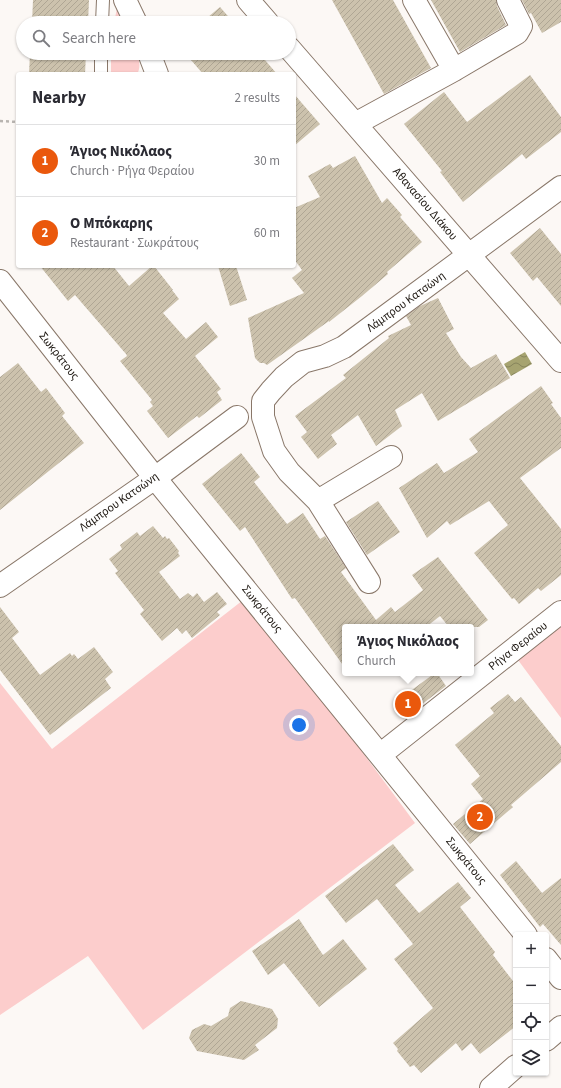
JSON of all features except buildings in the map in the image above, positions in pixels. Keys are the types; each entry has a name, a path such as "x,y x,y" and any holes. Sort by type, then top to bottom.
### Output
{"street":[{"path":"125,0 133,16"},
{"path":"248,0 262,16"},
{"path":"414,0 454,70"},
{"path":"355,124 454,70 517,33 520,26 508,0"},
{"name":"Αθανασίου Διάκου","path":"296,56 561,361"},
{"path":"151,60 156,72"},
{"name":"Λάμπρου Κατσώνη","path":"318,501 289,472 274,451 263,417 264,401 271,391 284,377 302,362 325,356 344,347 561,187"},
{"name":"Σωκράτους","path":"0,281 155,478 524,932"},
{"name":"Λάμπρου Κατσώνη","path":"0,586 155,478 237,417"},
{"path":"369,582 318,501 391,457"},
{"name":"Ρήγα Φεραίου","path":"380,756 561,612"},
{"path":"549,963 561,978"},
{"path":"549,1037 561,1027"},
{"path":"491,1088 513,1069"}],"lane":[{"path":"102,16 103,0"},
{"path":"101,60 101,72"}],"path":[{"path":"0,121 16,122"}],"shaded area":[{"path":"118,3 125,16 115,16"},
{"path":"111,60 139,60 138,72 111,72"},
{"path":"247,597 415,823 143,1030 88,956 0,1015 0,683 52,749"},
{"path":"561,626 561,718 518,660"}],"water":[{"path":"525,352 532,364 511,376 504,364"}],"place":[{"name":"Άγιος Νικόλαος","path":"408,704"},
{"name":"Ο Μπόκαρης","path":"480,817"}]}
